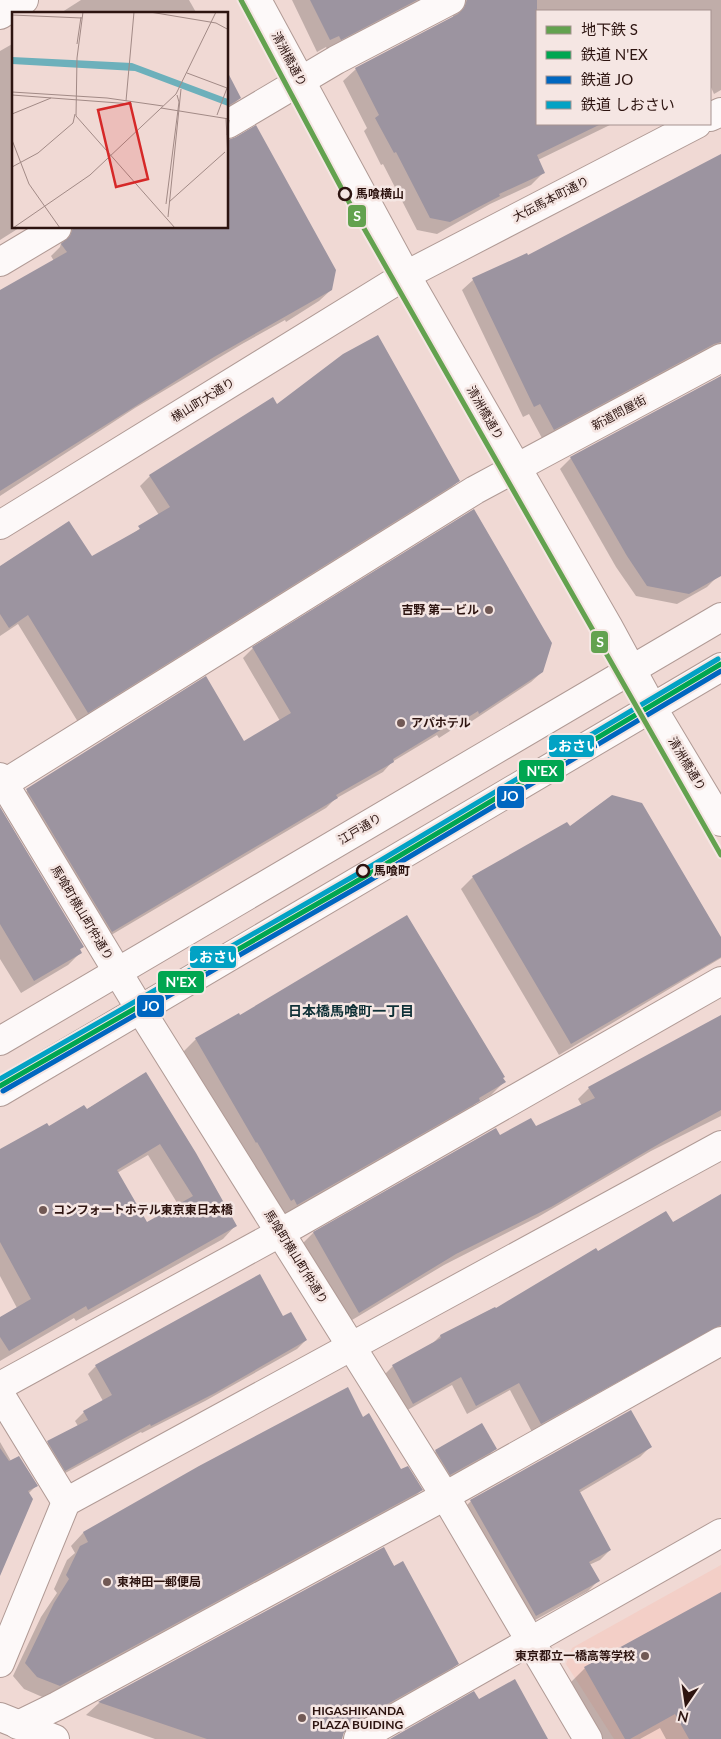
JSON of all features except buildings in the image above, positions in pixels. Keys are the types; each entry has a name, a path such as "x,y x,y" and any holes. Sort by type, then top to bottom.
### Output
{"main road":[{"path":"0,15 24,0"},
{"name":"清洲橋通り","path":"257,0 406,275 652,707 721,822"},
{"path":"229,123 336,60 451,0"},
{"name":"大伝馬本町通り","path":"406,275 695,125"},
{"path":"0,262 55,229"},
{"name":"横山町大通り","path":"0,525 406,275"},
{"name":"新道問屋街","path":"1,782 475,490 721,358"},
{"name":"江戸通り","path":"0,1042 721,618"},
{"path":"0,1092 721,667"},
{"name":"馬喰町横山町仲通り","path":"1,782 140,1009 353,1346 445,1496 588,1739"},
{"path":"0,1386 281,1232 721,981"},
{"path":"0,1663 66,1502 721,1145"},
{"path":"9,1721 57,1706 445,1496 721,1341"},
{"path":"0,1394 66,1502"},
{"path":"358,1739 721,1533"},
{"path":"9,1721 55,1739"}],"shaded area":[{"name":"東京都立一橋高等学校","path":"721,1565 721,1739 614,1739 566,1664 572,1648"}],"metro line":[{"name":"S","path":"241,0 345,195 721,855"}],"rail line":[{"name":"しおさい","path":"0,1079 361,872 718,659"},
{"name":"N'EX","path":"0,1086 364,877 721,664"},
{"name":"JO","path":"3,1091 367,882 721,671"}],"place":[{"name":"馬喰横山","path":"345,194"},
{"name":"吉野 第一 ビル","path":"489,610"},
{"name":"アパホテル","path":"401,723"},
{"name":"馬喰町","path":"363,871"},
{"name":"コンフォートホテル東京東日本橋","path":"43,1210"},
{"name":"東神田一郵便局","path":"107,1582"},
{"name":"東京都立一橋高等学校","path":"645,1656"},
{"name":"HIGASHIKANDA PLAZA BUIDING","path":"302,1718"}],"district":[{"name":"日本橋馬喰町一丁目","path":"351,1011"}]}
